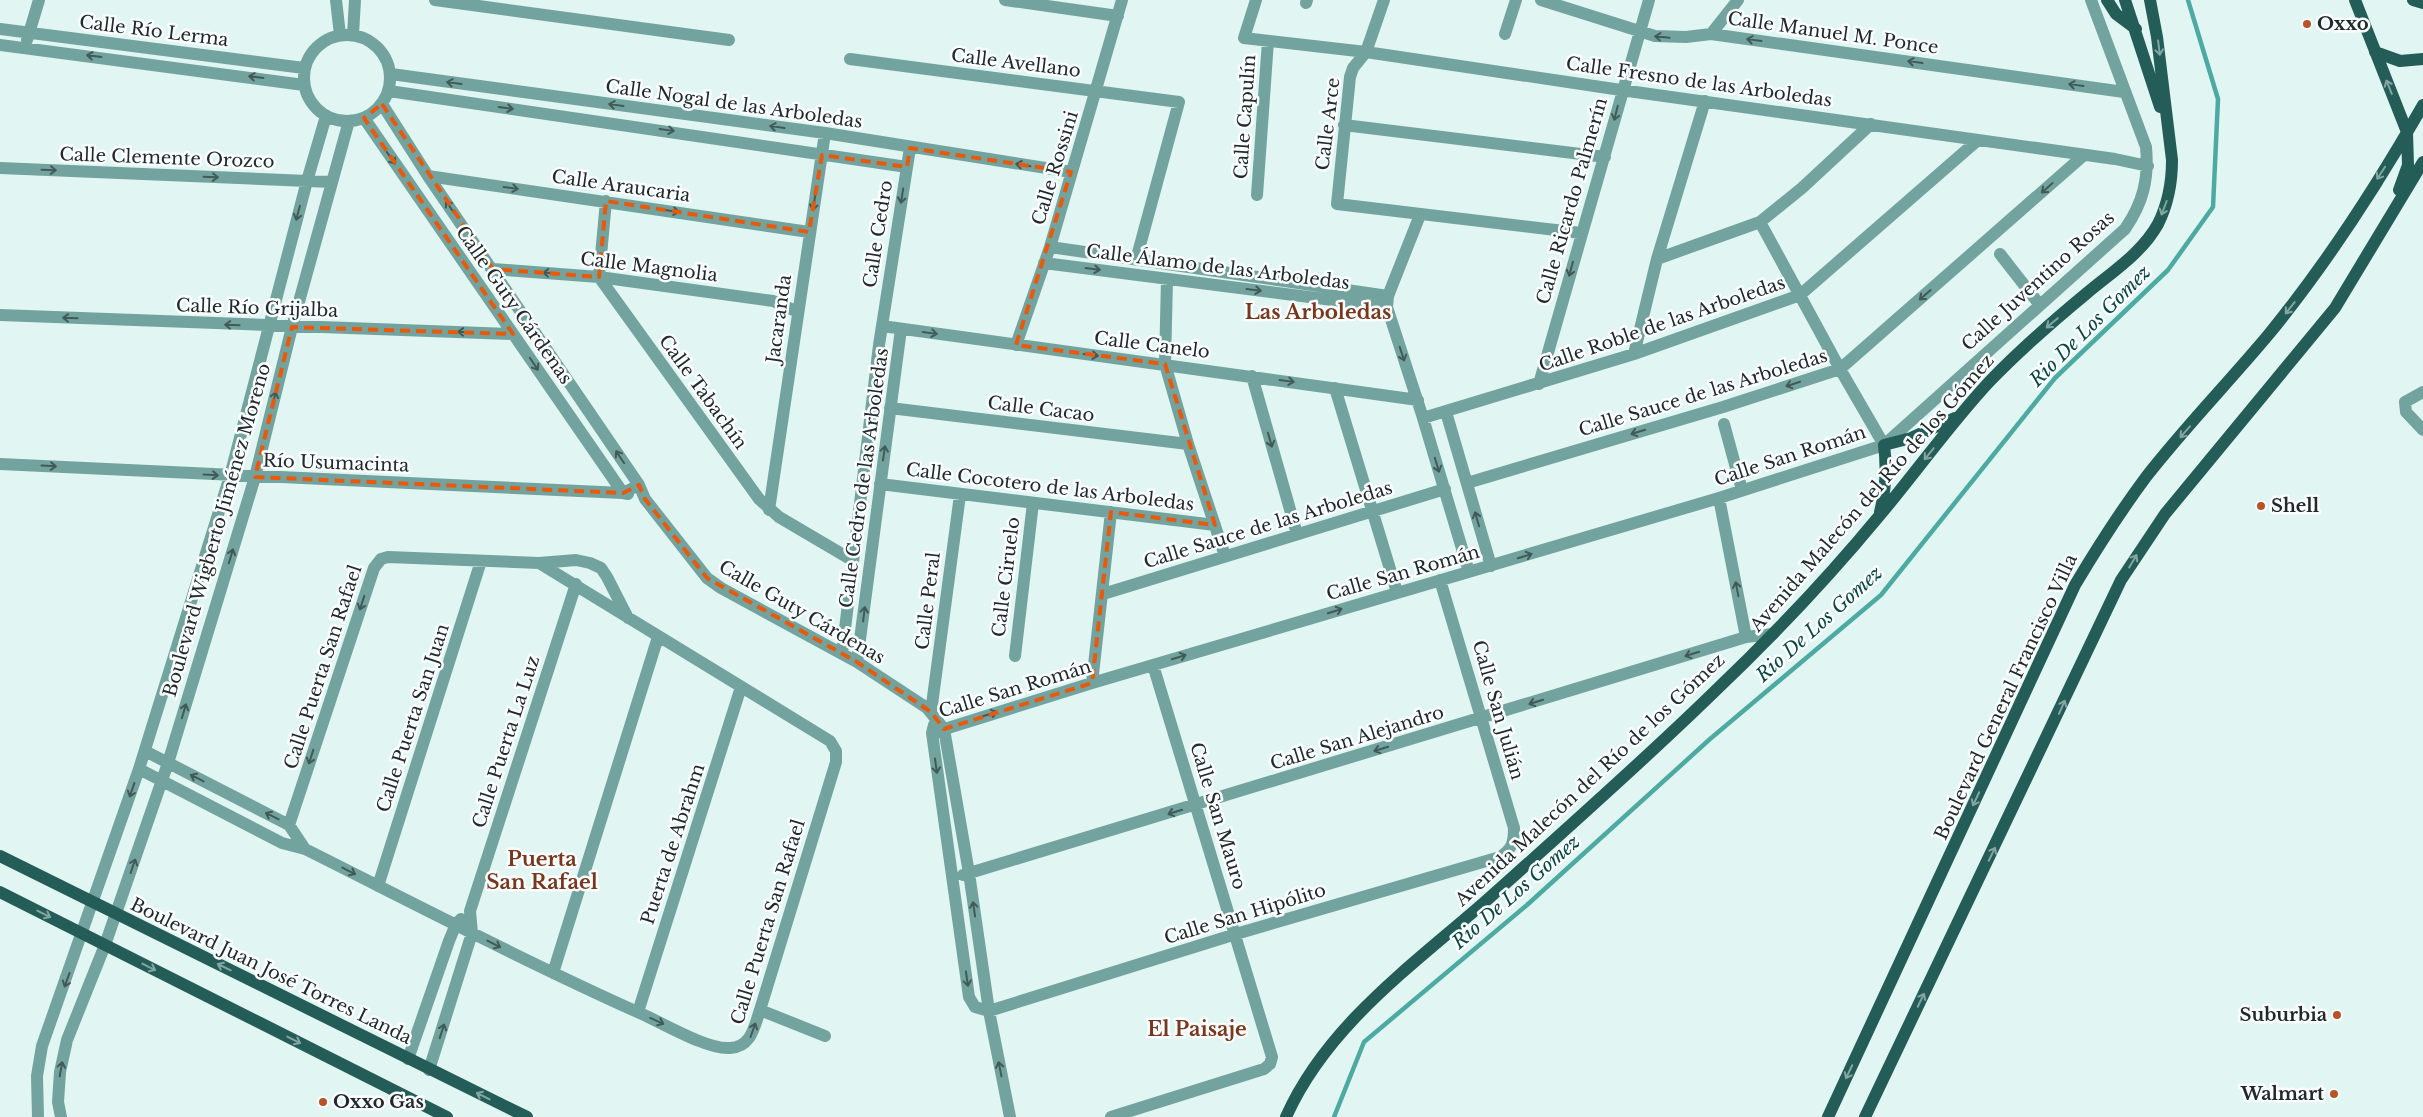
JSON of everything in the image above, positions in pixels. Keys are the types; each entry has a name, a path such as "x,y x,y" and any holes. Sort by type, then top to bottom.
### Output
{"main road":[{"path":"2107,0 2116,14 2136,28"},
{"path":"2125,0 2136,28 2169,137"},
{"name":"Avenida Malecón del Río de los Gómez","path":"1286,1117 1313,1068 1351,1020 1589,809 1773,634 1879,517 1960,416 1990,382 2037,335 2139,250 2158,224 2168,198 2172,178 2157,37 2150,0"},
{"path":"2355,0 2407,132 2408,165 2389,216 2371,252"},
{"path":"2413,0 2423,3"},
{"path":"2375,52 2400,62 2423,59"},
{"name":"Boulevard General Francisco Villa","path":"1828,1117 2075,585 2112,524 2146,476 2269,334 2303,291 2337,242 2423,105"},
{"path":"1865,1117 2122,580 2165,514 2329,315 2371,252 2423,162"},
{"path":"1879,517 1886,490 1884,444 1919,435 1960,416"},
{"name":"Boulevard Juan José Torres Landa","path":"0,856 527,1117"},
{"path":"0,892 447,1117"}],"street":[{"path":"25,48 39,0"},
{"path":"336,0 340,35"},
{"path":"353,35 355,0"},
{"path":"435,0 729,40"},
{"path":"1005,0 1118,16"},
{"name":"Calle Rossini","path":"1016,345 1050,247 1122,0"},
{"name":"Calle Fresno de las Arboledas","path":"1256,0 1244,38 1366,52 2084,155 2148,166"},
{"name":"Calle Arce","path":"1384,0 1366,52 1353,68 1350,77 1337,204 1420,215"},
{"path":"1505,34 1516,0"},
{"name":"Calle Manuel M. Ponce","path":"1541,0 1639,32 1671,38 1711,34 2124,92"},
{"name":"Calle Ricardo Palmerín","path":"1539,384 1581,233 1605,157 1621,90 1649,0"},
{"path":"1711,34 1738,0"},
{"name":"Calle Juventino Rosas","path":"1884,444 2040,304 2126,230 2138,211 2145,190 2148,166 2146,147 2091,0"},
{"name":"Calle Río Lerma","path":"0,29 304,68"},
{"path":"340,35 353,35 364,38 383,52 391,74 389,91 382,104 364,118 349,121 326,116 315,108 308,97 304,85 304,68 311,52 324,41 340,35"},
{"name":"Calle Capulín","path":"1257,195 1268,41"},
{"name":"Calle Río Lerma","path":"0,45 304,85"},
{"name":"Calle Avellano","path":"850,59 1179,102 1136,260"},
{"name":"Calle Nogal de las Arboledas","path":"391,74 825,133 910,148 1071,172"},
{"name":"Calle Nogal de las Arboledas","path":"389,91 716,137 907,167"},
{"path":"1634,354 1657,259 1705,101"},
{"name":"Calle Guty Cárdenas","path":"382,104 428,176 639,485 644,499 707,578 857,662 933,715 969,873 989,1011 1010,1117"},
{"name":"Boulevard Wigberto Jiménez Moreno","path":"38,1117 37,1076 42,1046 83,934 145,751 230,476 268,326 326,116"},
{"name":"Calle Guty Cárdenas","path":"364,118 622,492"},
{"name":"Boulevard Wigberto Jiménez Moreno","path":"61,1117 58,1102 60,1072 67,1040 105,945 168,763 255,477 292,327 349,121"},
{"path":"1344,124 1605,157"},
{"path":"1657,259 1760,222 1802,188 1871,124"},
{"name":"Jacaranda","path":"769,510 825,133"},
{"name":"Calle Roble de las Arboledas","path":"1423,418 1634,354 1800,295 1978,140"},
{"name":"Calle Cedro","path":"882,326 910,148"},
{"name":"Calle Sauce de las Arboledas","path":"1467,483 1723,407 1840,369 2084,155"},
{"name":"Calle Clemente Orozco","path":"0,168 332,182"},
{"name":"Calle Araucaria","path":"428,176 809,232"},
{"path":"599,276 606,201"},
{"path":"1470,572 1388,302 1420,215 1581,233"},
{"path":"1760,222 1840,369 1884,444"},
{"name":"Calle Álamo de las Arboledas","path":"1050,247 1388,302"},
{"path":"2000,254 2040,304"},
{"name":"Calle Álamo de las Arboledas","path":"1044,263 1167,279 1388,302"},
{"name":"Calle Magnolia","path":"493,269 599,276 774,301 798,312"},
{"name":"Calle Tabachín","path":"599,276 759,499 769,510 852,560"},
{"path":"1167,279 1165,364 1188,444 1225,556"},
{"name":"Calle Río Grijalba","path":"0,316 514,334"},
{"name":"Calle Canelo","path":"882,326 1418,400"},
{"name":"Calle Cedro de las Arboledas","path":"842,654 882,326"},
{"name":"Calle Cedro de las Arboledas","path":"857,662 901,329"},
{"path":"1252,376 1297,534"},
{"path":"1335,388 1397,592"},
{"path":"2423,392 2405,402 2406,412 2423,430"},
{"name":"Calle Cacao","path":"890,408 1188,444"},
{"path":"1446,412 1491,566"},
{"path":"1724,424 1742,490"},
{"name":"Calle San Román","path":"938,731 1397,592 1719,498 1884,444"},
{"name":"Río Usumacinta","path":"0,464 230,476 622,492 639,485"},
{"name":"Calle Cocotero de las Arboledas","path":"880,484 1215,525"},
{"name":"Calle Sauce de las Arboledas","path":"1102,594 1444,489"},
{"path":"622,492 644,499"},
{"name":"Calle Peral","path":"933,715 960,495"},
{"path":"1719,498 1746,637"},
{"name":"Calle Ciruelo","path":"1015,656 1033,503"},
{"path":"1092,683 1111,512"},
{"name":"Calle Puerta San Rafael","path":"289,825 374,568 381,559 388,557 539,563 576,560 590,562 601,568 630,620"},
{"name":"Calle Puerta San Juan","path":"378,886 481,561"},
{"name":"Calle Puerta San Rafael","path":"139,769 282,843 305,849 553,973 716,1048 740,1046 751,1038 836,762 836,751 830,741 539,563"},
{"name":"Calle San Julián","path":"1440,580 1514,828 1514,840 1510,850"},
{"name":"Calle Puerta La Luz","path":"429,1070 472,933 470,911 576,584"},
{"name":"Calle San Alejandro","path":"952,878 1483,719 1746,637 1773,634"},
{"path":"553,973 658,637"},
{"name":"Calle San Mauro","path":"1111,1117 1264,1069 1270,1064 1272,1057 1153,665"},
{"name":"Puerta de Abrahm","path":"638,1012 741,687"},
{"path":"938,731 952,878 969,997 975,1007 989,1011"},
{"name":"Calle Puerta San Rafael","path":"145,751 289,825 305,849"},
{"path":"208,804 214,787"},
{"name":"Calle San Hipólito","path":"989,1011 1236,934 1500,857 1510,850"},
{"name":"Calle Puerta La Luz","path":"408,1059 456,924 470,911"},
{"path":"760,1010 825,1036"}],"highlighted area":[{"path":"382,104 493,269 599,277 606,201 809,232 822,155 907,167 910,148 1071,172 1016,345 1165,364 1215,525 1111,512 1092,683 944,729 931,712 857,662 707,578 645,499 639,485 623,493 255,477 292,327 513,334 364,118"}],"waterway":[{"name":"Rio De Los Gomez","path":"1334,1117 1364,1042 1527,905 1710,739 1881,595 2055,378 2168,270 2213,207 2218,99 2188,0"}],"place":[{"name":"Oxxo","path":"2307,24"},
{"name":"Shell","path":"2261,506"},
{"name":"Suburbia","path":"2337,1015"},
{"name":"Walmart","path":"2334,1094"},
{"name":"Oxxo Gas","path":"323,1102"}],"district":[{"name":"Las Arboledas","path":"1318,312"},
{"name":"Puerta San Rafael","path":"542,870"},
{"name":"El Paisaje","path":"1197,1029"}]}
